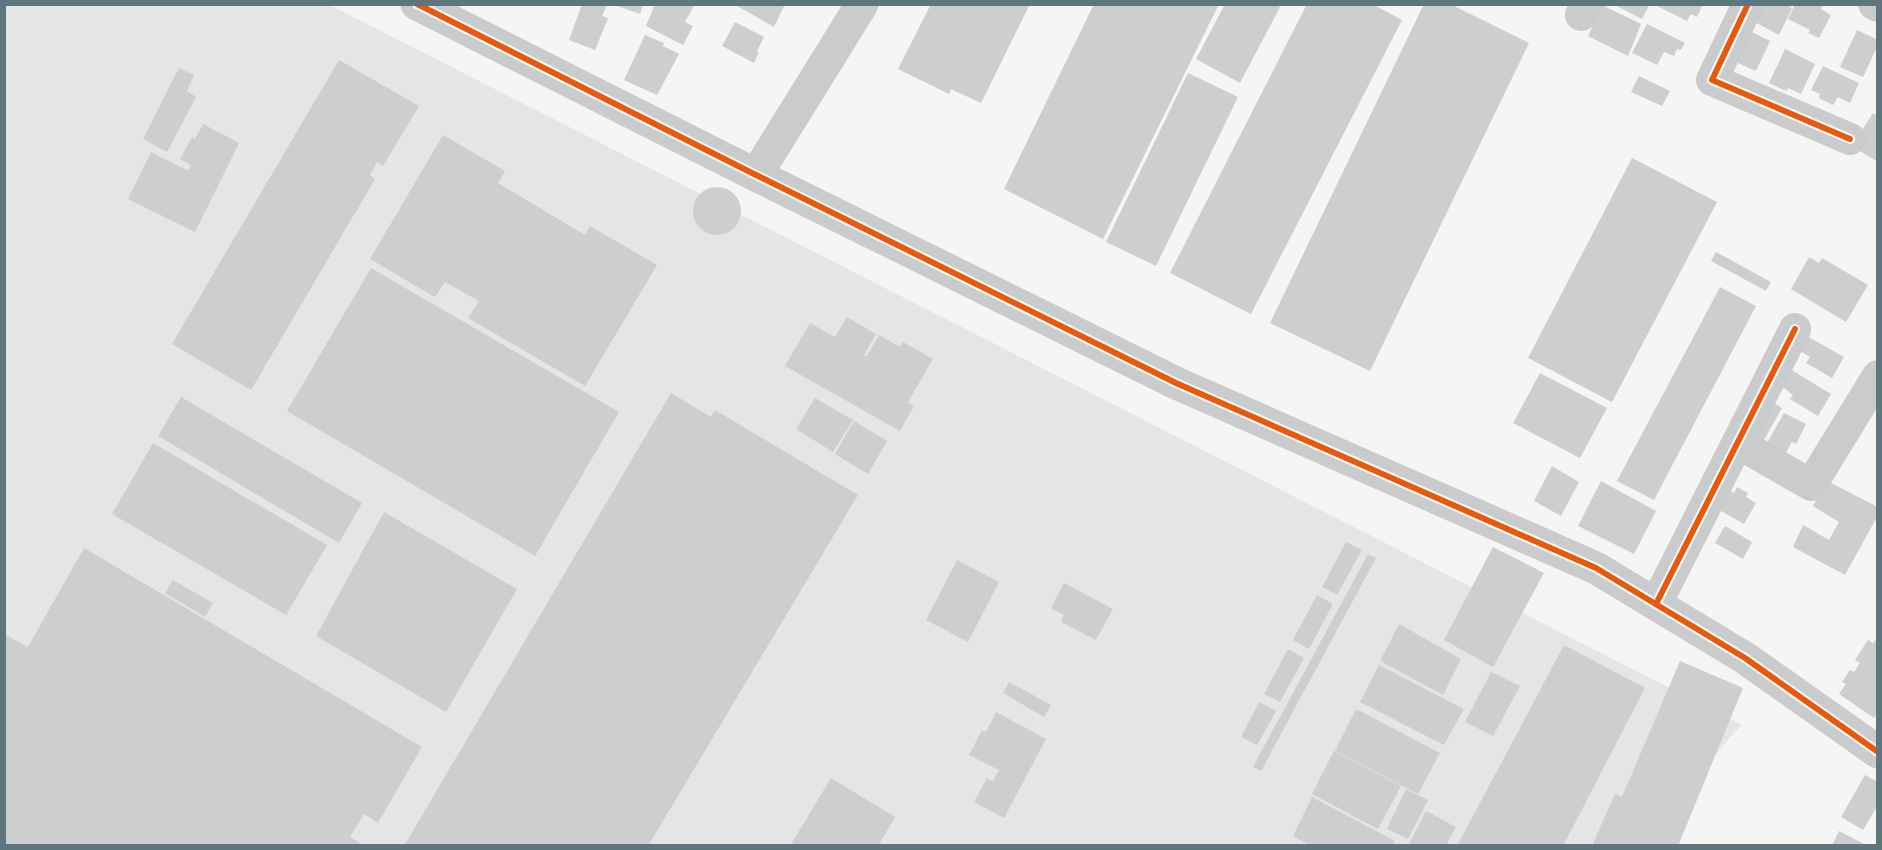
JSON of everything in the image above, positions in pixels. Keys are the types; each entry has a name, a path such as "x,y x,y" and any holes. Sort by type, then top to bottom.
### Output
{"street":[{"path":"417,4 1176,383 1596,568 1745,658 1878,752"},
{"path":"756,175 862,4"},
{"path":"1748,4 1712,80 1850,139"},
{"path":"1656,604 1796,329"},
{"path":"1738,442 1811,485 1878,376"}],"shaded area":[{"path":"5,5 330,5 1742,725 1631,845 5,846"}],"building":[{"path":"582,4 607,5 602,16 608,18 595,50 569,40"},
{"path":"612,4 643,4 640,14"},
{"path":"655,4 695,4 685,22 693,26 683,45 646,26"},
{"path":"738,4 785,4 774,27 737,6"},
{"path":"931,4 1030,4 981,103 951,89 949,94 898,69"},
{"path":"1094,4 1219,4 1103,239 1004,189"},
{"path":"1225,4 1275,4 1280,7 1240,83 1196,59"},
{"path":"1307,4 1372,4 1402,20 1251,314 1170,273"},
{"path":"1424,4 1450,4 1529,43 1370,371 1270,323"},
{"path":"1600,4 1641,24 1628,56 1588,36"},
{"path":"1613,4 1650,4 1642,19"},
{"path":"1658,4 1703,4 1697,17 1691,14 1687,21 1657,6"},
{"path":"1761,4 1785,4 1792,8 1779,35 1753,21"},
{"path":"1795,4 1821,4 1823,5 1821,9 1831,15 1819,38 1808,33 1810,30 1788,19"},
{"path":"735,22 764,37 754,63 722,46"},
{"path":"1647,24 1685,43 1681,50 1677,49 1674,56 1664,52 1657,65 1632,53"},
{"path":"1744,28 1770,41 1756,71 1729,59"},
{"path":"1857,30 1878,40 1878,45 1863,77 1840,67"},
{"path":"645,35 664,43 663,46 679,54 657,95 624,80"},
{"path":"1785,49 1815,64 1801,94 1788,88 1786,91 1769,83"},
{"path":"339,60 419,106 383,166 377,162 370,175 375,179 251,390 172,344"},
{"path":"1823,66 1859,83 1850,103 1838,97 1833,105 1819,98 1820,94 1811,90"},
{"path":"179,68 194,75 187,91 196,97 167,152 143,139"},
{"path":"1188,73 1238,97 1156,266 1106,242"},
{"path":"1639,76 1670,91 1662,106 1631,92"},
{"path":"1873,113 1878,116 1878,162 1852,146"},
{"path":"203,124 239,143 195,232 128,199 151,152 188,171 191,165 180,159 192,137 195,139"},
{"path":"443,135 505,171 498,183 585,235 590,226 657,265 585,386 468,318 479,301 445,282 435,297 370,259"},
{"path":"1632,158 1717,202 1612,402 1528,358"},
{"path":"717,187 734,194 741,211 734,228 717,235 700,228 693,211 700,194"},
{"path":"1716,252 1771,282 1766,291 1711,261"},
{"path":"1809,257 1819,263 1822,258 1868,285 1846,322 1791,289"},
{"path":"371,268 619,412 535,556 287,411"},
{"path":"1720,287 1756,306 1654,500 1617,481"},
{"path":"847,317 876,334 864,355 867,356 879,335 900,347 903,342 933,359 908,402 914,406 900,431 785,366 810,323 835,337"},
{"path":"1805,335 1844,357 1832,378 1806,363 1810,357 1797,349"},
{"path":"1790,369 1831,394 1818,416 1790,399 1793,395 1780,385"},
{"path":"1540,373 1607,408 1580,458 1513,423"},
{"path":"671,393 711,417 715,410 858,495 648,846 404,846"},
{"path":"181,397 362,503 339,543 158,436"},
{"path":"1763,397 1782,408 1764,440 1757,442"},
{"path":"815,398 853,420 833,452 796,429"},
{"path":"1784,413 1806,424 1796,444 1792,442 1784,456 1762,452"},
{"path":"854,421 887,441 868,474 835,454"},
{"path":"153,443 327,545 286,615 112,514"},
{"path":"1552,466 1579,482 1561,516 1534,501"},
{"path":"1601,481 1656,511 1634,554 1578,526"},
{"path":"1827,481 1878,507 1878,515 1845,575 1793,547 1803,525 1829,540 1839,522 1813,506"},
{"path":"1737,487 1748,493 1746,497 1756,503 1744,524 1714,507 1724,488 1734,493"},
{"path":"384,512 517,589 446,712 316,636"},
{"path":"1725,526 1752,542 1743,559 1715,543"},
{"path":"1346,542 1362,550 1337,595 1322,587"},
{"path":"1493,547 1544,573 1493,667 1444,640"},
{"path":"84,548 422,747 378,823 364,814 350,837 365,846 4,846 4,634 28,647"},
{"path":"1368,554 1376,558 1261,771 1253,767"},
{"path":"957,560 999,582 968,642 926,620"},
{"path":"173,580 213,603 205,617 165,593"},
{"path":"1064,583 1113,609 1096,640 1061,622 1064,615 1051,608"},
{"path":"1317,595 1333,604 1309,649 1293,640"},
{"path":"1399,624 1461,659 1443,695 1380,661"},
{"path":"1878,637 1878,713 1874,718 1839,694 1846,684 1842,682 1850,670 1854,672 1860,663 1855,660 1868,640 1873,643"},
{"path":"1564,645 1645,688 1563,846 1457,846"},
{"path":"1288,649 1304,658 1280,702 1264,694"},
{"path":"1680,661 1743,688 1678,846 1592,846 1615,794 1622,797"},
{"path":"1379,665 1464,709 1444,745 1360,702"},
{"path":"1491,672 1520,686 1493,736 1465,722"},
{"path":"1009,682 1051,705 1044,717 1003,693"},
{"path":"1259,702 1276,711 1257,745 1241,737"},
{"path":"1356,709 1440,753 1418,794 1335,751"},
{"path":"996,712 1046,739 1004,818 974,802 987,778 993,781 999,770 969,755 982,730 986,732"},
{"path":"1334,751 1401,786 1378,829 1312,794"},
{"path":"1865,775 1878,782 1878,805 1863,830 1841,817"},
{"path":"831,778 895,817 878,846 790,846"},
{"path":"1406,789 1428,800 1408,839 1387,829"},
{"path":"1312,797 1395,841 1392,846 1311,846 1293,836"},
{"path":"1426,811 1456,827 1446,846 1408,846"},
{"path":"1839,831 1868,846 1832,846"}],"cycle path":[{"path":"417,4 1176,383 1596,568 1745,658 1878,752"},
{"path":"1748,4 1712,80 1850,139"},
{"path":"1656,604 1795,329"}]}
